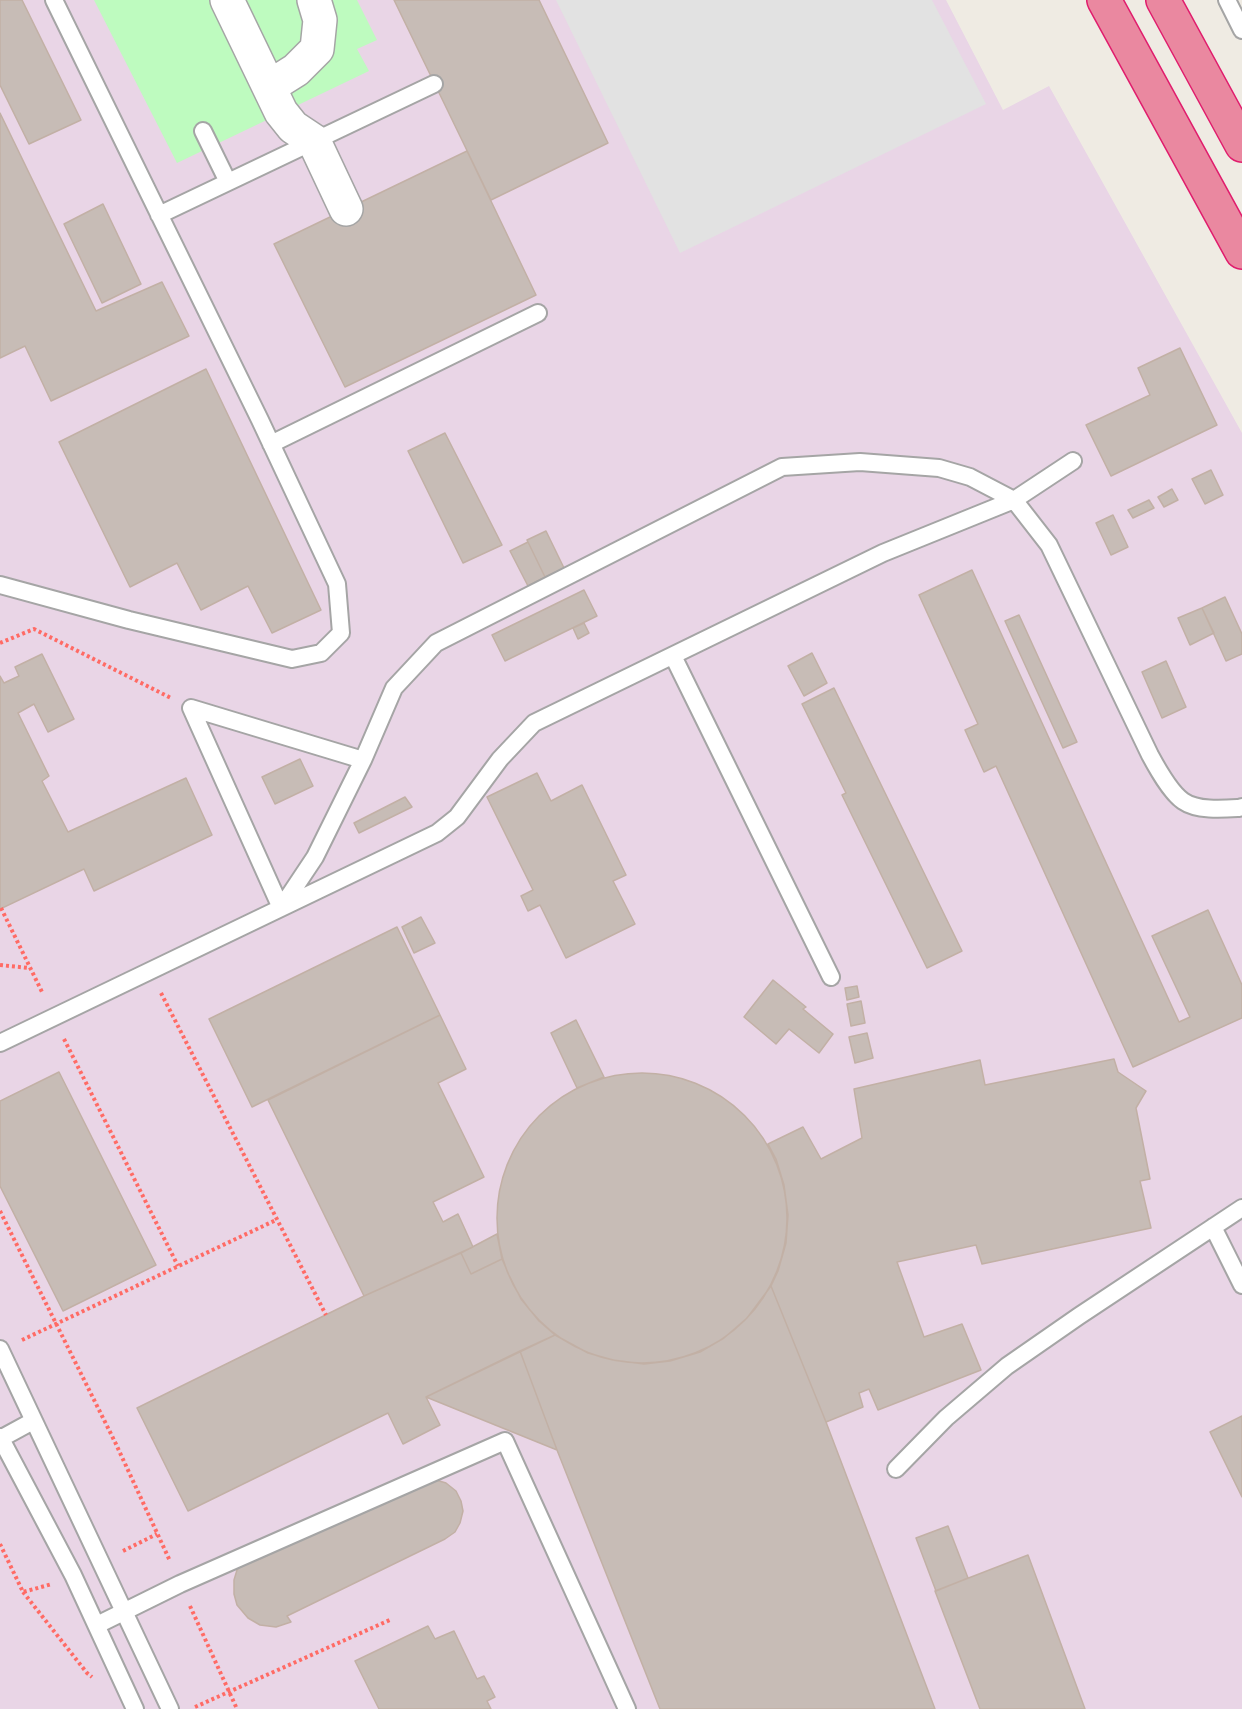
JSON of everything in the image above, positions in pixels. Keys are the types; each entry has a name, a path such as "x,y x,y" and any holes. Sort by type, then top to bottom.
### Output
{"highway":[{"path":"1087,0 1135,58"},
{"path":"1104,0 1242,252"},
{"path":"1163,0 1242,145"}],"street":[{"path":"227,0 281,112 293,127 314,141 346,209"},
{"path":"269,87 296,70 316,49 320,20 314,0"}],"lane":[{"path":"0,585 129,620 292,659 321,653 341,633 337,584 54,0"},
{"path":"1227,0 1242,30"},
{"path":"159,215 435,84"},
{"path":"203,131 228,182"},
{"path":"271,444 538,314"},
{"path":"0,1043 437,833 457,817 500,759 534,723 883,553 1014,500 1073,461"},
{"path":"281,908 315,857 363,760 394,688 436,643 782,467 860,462 939,468 970,477 1014,500 1049,545 1162,778 1184,801 1208,809 1242,807"},
{"path":"673,656 831,977"},
{"path":"190,708 363,760"},
{"path":"190,708 281,908"},
{"path":"896,1468 946,1418 1007,1366 1242,1208"},
{"path":"1213,1227 1236,1259 1242,1285"},
{"path":"0,1349 170,1709"},
{"path":"33,1421 0,1438 73,1575 135,1709"},
{"path":"97,1625 180,1584 506,1441 627,1709"}],"path":[{"path":"0,643 34,629 190,708"},
{"path":"2,908 178,1266"},
{"path":"0,965 30,969"},
{"path":"150,971 326,1315"},
{"path":"0,1211 115,1442 237,1709"},
{"path":"0,1349 276,1220"},
{"path":"131,1548 157,1534"},
{"path":"23,1592 87,1673 97,1680"},
{"path":"192,1709 392,1619"}],"shaded area":[{"path":"0,0 946,0 1003,110 1049,86 1242,433 1242,1709 0,1709"},
{"path":"556,0 932,0 986,104 680,253"}],"green space":[{"path":"94,0 357,0 377,40 357,49 369,71 177,163"}],"building":[{"path":"0,0 22,0 81,120 29,144 0,85"},
{"path":"394,0 539,0 608,143 491,200"},
{"path":"0,113 96,311 162,282 189,336 51,401 25,346 0,358"},
{"path":"467,151 536,295 345,387 274,244"},
{"path":"103,204 141,284 102,303 64,224"},
{"path":"1180,348 1217,425 1111,476 1086,425 1150,395 1138,368"},
{"path":"206,369 321,610 272,633 248,586 201,610 177,563 130,587 59,442"},
{"path":"445,433 502,545 463,563 408,451"},
{"path":"1211,470 1223,495 1205,504 1192,479"},
{"path":"1172,489 1178,500 1164,507 1158,497"},
{"path":"1149,500 1154,508 1133,518 1128,510"},
{"path":"1113,515 1128,547 1111,555 1096,523"},
{"path":"546,531 564,568 545,577 527,540"},
{"path":"528,542 545,577 528,586 510,551"},
{"path":"972,570 1179,1022 1190,1017 1152,936 1208,910 1242,985 1242,1018 1133,1067 996,766 984,772 965,730 978,724 919,595"},
{"path":"584,590 597,616 505,661 492,635"},
{"path":"1225,597 1242,634 1242,654 1226,661 1202,608"},
{"path":"1202,608 1214,633 1190,645 1178,618"},
{"path":"1019,615 1077,742 1063,748 1005,621"},
{"path":"584,623 589,633 578,639 573,628"},
{"path":"812,653 827,683 804,696 788,666"},
{"path":"42,654 74,719 48,732 34,704 18,713 49,776 42,781 68,832 186,778 212,835 94,891 84,869 0,909 0,676 4,683 19,676 15,667"},
{"path":"1166,661 1186,707 1162,718 1142,672"},
{"path":"834,688 962,951 927,968 842,795 846,793 802,704"},
{"path":"300,759 313,786 275,804 262,777"},
{"path":"537,773 551,801 582,785 626,875 613,881 635,924 566,958 540,905 528,911 521,896 533,890 487,797"},
{"path":"405,797 412,807 359,833 354,823"},
{"path":"421,917 435,943 414,953 402,927"},
{"path":"397,927 440,1015 252,1107 209,1019"},
{"path":"773,980 806,1007 803,1009 833,1034 819,1053 789,1029 776,1044 744,1017"},
{"path":"857,986 859,997 847,1000 845,988"},
{"path":"861,1001 865,1023 851,1026 847,1004"},
{"path":"440,1015 466,1069 438,1083 484,1177 433,1202 443,1222 458,1214 473,1247 364,1296 268,1100"},
{"path":"576,1020 604,1077 577,1088 551,1033"},
{"path":"867,1033 873,1058 855,1063 849,1037"},
{"path":"1114,1059 1118,1072 1146,1091 1136,1108 1150,1179 1140,1181 1151,1228 982,1264 976,1245 897,1262 924,1337 962,1324 981,1370 878,1410 869,1389 859,1393 863,1407 826,1422 771,1286 786,1243 788,1215 784,1185 776,1159 768,1144 803,1127 821,1159 862,1138 854,1089 980,1060 985,1085"},
{"path":"59,1072 156,1265 63,1311 0,1186 0,1101"},
{"path":"656,1073 684,1079 711,1090 745,1115 763,1137 776,1162 785,1190 787,1218 785,1246 776,1274 763,1299 745,1321 723,1339 698,1352 670,1361 628,1363 600,1357 573,1346 539,1321 521,1299 508,1274 499,1246 497,1204 503,1176 514,1149 539,1115 561,1097 586,1084 614,1075"},
{"path":"497,1234 502,1259 471,1274 461,1253"},
{"path":"461,1253 471,1274 502,1259 521,1299 539,1321 555,1335 426,1397 440,1425 403,1444 388,1413 188,1511 137,1408 364,1296"},
{"path":"771,1286 826,1422 935,1709 660,1709 520,1351 555,1335 588,1353 613,1360 644,1364 670,1361 700,1352 724,1338 747,1318"},
{"path":"520,1351 557,1450 426,1397"},
{"path":"1242,1416 1242,1497 1210,1432"},
{"path":"436,1480 446,1483 456,1491 463,1511 455,1532 445,1539 287,1616 291,1622 276,1627 260,1625 248,1618 237,1605 234,1580 237,1570 247,1558 257,1553 260,1559 350,1515"},
{"path":"948,1526 968,1578 936,1591 916,1538"},
{"path":"1028,1555 1085,1709 980,1709 935,1591"},
{"path":"428,1626 435,1639 454,1631 477,1679 484,1676 495,1697 487,1701 491,1709 379,1709 355,1661"}]}
